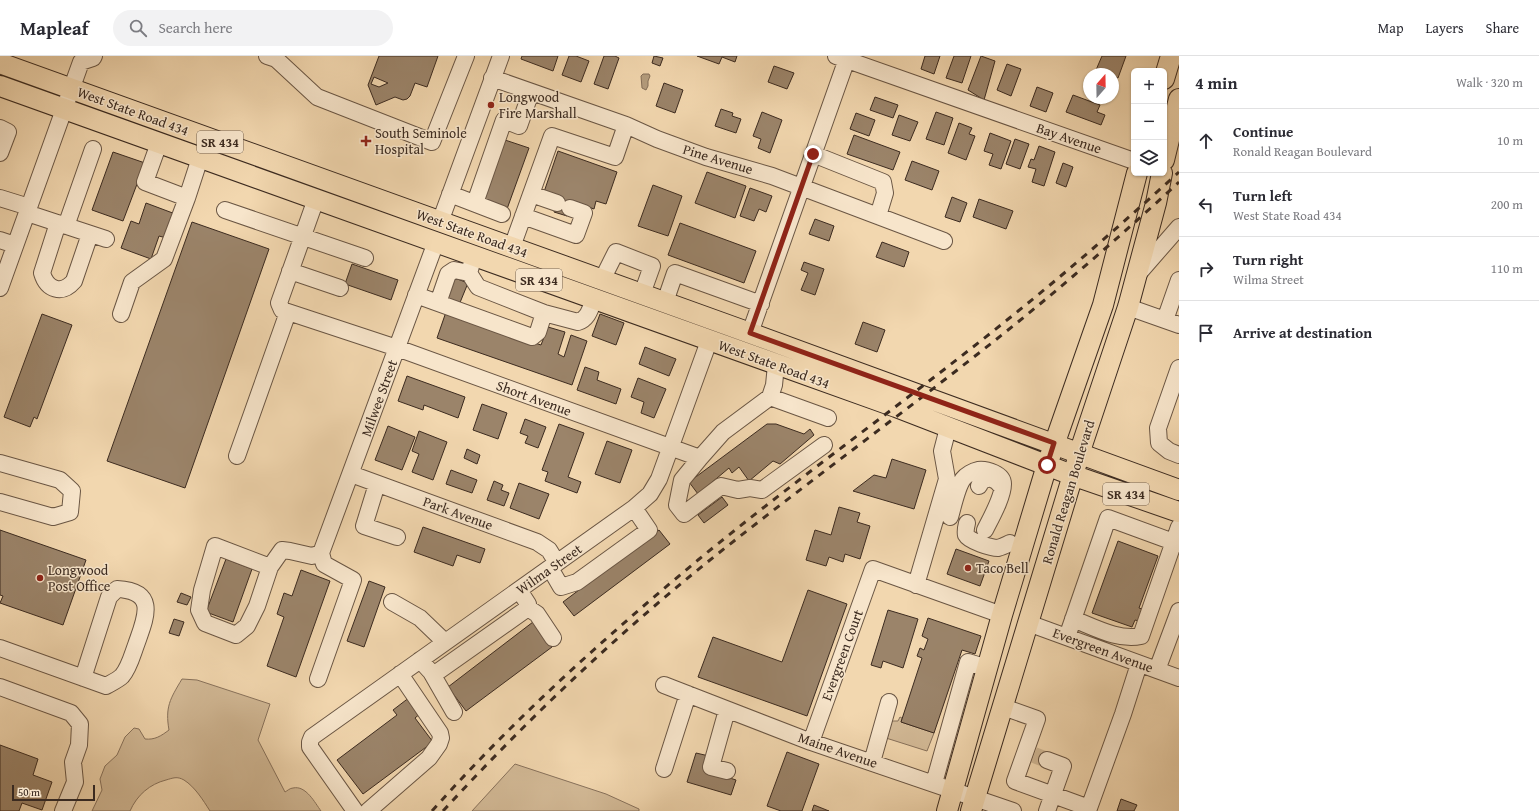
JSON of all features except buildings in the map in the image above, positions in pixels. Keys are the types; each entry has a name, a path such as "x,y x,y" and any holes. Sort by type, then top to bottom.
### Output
{"main road":[{"path":"1167,69 1171,56"},
{"name":"West State Road 434","path":"0,63 1079,452"},
{"name":"West State Road 434","path":"0,86 436,242 471,264 594,300 896,407 1072,475"},
{"path":"1167,148 1179,99"},
{"name":"Ronald Reagan Boulevard","path":"947,811 1002,615 1047,465 1103,305 1136,176"},
{"name":"Ronald Reagan Boulevard","path":"973,804 1079,452 1138,274 1161,176"},
{"path":"403,230 424,229 440,222"},
{"path":"436,242 477,235"},
{"name":"SR 434","path":"1079,452 1179,490"},
{"name":"SR 434","path":"1072,475 1179,512"},
{"path":"1010,543 1014,538 1022,515 1034,508"}],"street":[{"path":"275,58 317,97 432,142 466,56"},
{"path":"440,222 500,56"},
{"path":"750,333 802,187 843,57"},
{"name":"Bay Avenue","path":"843,57 1131,160"},
{"path":"0,288 83,58"},
{"name":"Pine Avenue","path":"492,78 626,125 706,157 759,172 802,187 944,241"},
{"path":"475,204 504,120 519,126 531,92"},
{"path":"512,247 552,136 615,157 626,125"},
{"path":"0,128 8,132 0,153"},
{"path":"159,143 145,182 187,198"},
{"path":"90,234 74,281 68,287 63,289 56,289 48,284 42,273 93,149"},
{"path":"813,154 883,182 885,193 878,216"},
{"path":"121,314 132,282 164,259 200,158"},
{"path":"450,194 502,214"},
{"path":"523,216 576,235 584,213 531,194"},
{"path":"0,198 62,224 106,239"},
{"path":"237,456 288,312 282,310 279,303 316,199"},
{"path":"225,210 365,258"},
{"path":"1138,274 1179,227"},
{"path":"0,240 15,245"},
{"name":"Milwee Street","path":"321,553 436,242"},
{"path":"602,280 616,252 652,266 642,294"},
{"path":"438,303 448,274 454,270 471,264 478,287 544,313 578,322 583,321 587,316 594,300"},
{"path":"290,271 340,288"},
{"path":"665,302 675,273 760,304"},
{"path":"1128,307 1172,322 1179,280"},
{"path":"416,295 532,337 538,332 544,313"},
{"name":"Short Avenue","path":"288,312 397,348 700,458"},
{"name":"Wilma Street","path":"355,811 310,747 312,737 634,508 650,494 659,479 710,341"},
{"path":"776,365 774,385 770,397 723,432 700,458 682,480 677,505 684,514 721,486 738,490 750,488 762,490 824,445"},
{"path":"1179,368 1158,428 1159,443 1169,451 1179,455"},
{"path":"770,397 828,418"},
{"path":"948,428 942,451 947,479 916,585 1002,615"},
{"path":"0,463 60,480 72,491 70,512 54,517 0,502"},
{"path":"950,517 960,483 965,477 972,472 983,470 997,474 1002,479 1002,488 994,512 985,530"},
{"name":"Park Avenue","path":"351,474 537,542 549,550 561,587 577,582 649,530 634,508"},
{"path":"980,486 981,482 988,478 995,480 1002,488"},
{"path":"378,484 364,526 397,537"},
{"path":"1067,637 1073,619 1108,518 1177,537 1141,636 1133,637 1115,635 1073,619"},
{"path":"967,523 966,534 971,540 983,545 997,548 1010,543"},
{"path":"270,567 215,546 202,590 199,610 205,622 236,635 247,626 257,606 270,567 282,550 312,556 321,553 324,564 353,580 318,679"},
{"name":"Evergreen Court","path":"811,742 873,569 916,585"},
{"path":"0,648 83,678 106,686 120,677 127,669 145,620 146,604 140,596 128,590 117,589 109,597 83,678"},
{"path":"519,590 528,604 528,608 537,614 553,638"},
{"path":"392,602 420,618 445,642"},
{"path":"430,672 436,673 528,608"},
{"path":"1157,670 1179,611"},
{"name":"Evergreen Avenue","path":"1028,622 1179,678"},
{"path":"420,660 430,672 454,712"},
{"path":"934,783 968,662 988,668"},
{"path":"1003,706 1037,719 1035,756 1015,781 1089,808 1123,714 1139,664"},
{"path":"368,811 429,758 439,744 441,738 440,733 400,674"},
{"name":"Maine Avenue","path":"664,685 811,742 954,790 973,804 1013,811"},
{"path":"0,687 71,713 80,724 80,745 73,762 75,782 64,811"},
{"path":"664,769 688,694"},
{"path":"872,762 889,702"},
{"path":"727,710 711,767 727,771"},
{"path":"1035,756 1063,766 1047,811"}],"shaded area":[{"path":"643,74 649,74 650,76 646,90 642,88 641,76"},
{"path":"182,679 197,680 270,704 258,740 285,792 292,788 302,789 310,795 321,811 210,811 192,786 182,779 173,778 149,787 136,800 130,811 92,811 102,790 100,779 105,766 117,755 125,737 134,728 139,729 145,739 158,737 169,730 168,709 174,692"},
{"path":"900,717 902,718 901,722 934,733 927,751 886,738 890,721 898,721"},
{"path":"515,764 606,794 639,809 639,811 472,811"}],"tunnel":[{"path":"1034,755 1047,760"}],"railway":[{"path":"432,811 527,712 628,619 663,589 736,529 1029,302 1094,248 1179,172"},
{"path":"443,811 537,714 636,622 743,534 1013,326 1097,256 1179,182"}],"place":[{"name":"Longwood Fire Marshall","path":"491,105"},
{"name":"South Seminole Hospital","path":"366,141"},
{"name":"Taco Bell","path":"968,568"},
{"name":"Longwood Post Office","path":"40,578"}],"route":[{"path":"813,154 750,333 1054,443 1047,465"}]}
